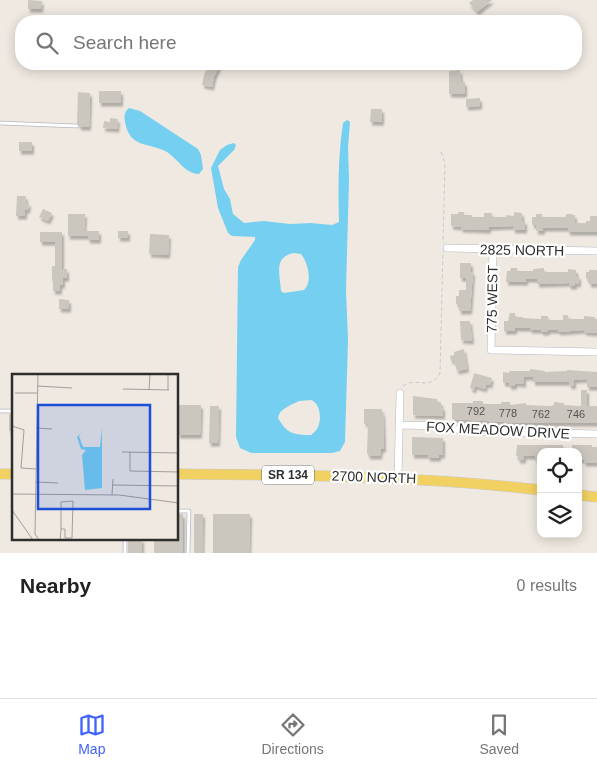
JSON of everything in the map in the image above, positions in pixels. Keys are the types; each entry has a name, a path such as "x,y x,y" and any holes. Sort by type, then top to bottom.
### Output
{"main road":[{"name":"2700 NORTH","path":"179,474 321,475 398,478 537,490"},
{"path":"582,495 597,497"}],"street":[{"name":"2825 NORTH","path":"447,248 597,252"},
{"name":"775 WEST","path":"493,249 491,350 597,352"},
{"path":"398,478 400,393"},
{"name":"FOX MEADOW DRIVE","path":"400,425 440,426 466,431 597,434"}],"lane":[{"path":"0,123 77,126"},
{"path":"179,511 189,511 188,553"},
{"path":"125,540 125,553"}],"path":[{"path":"400,393 402,388 408,383 432,382 440,373 445,163 441,152"}],"water":[{"path":"129,108 140,111 198,149 203,169 199,174 190,172 167,152 136,141 131,137 124,118"},
{"path":"347,120 350,122 348,148 346,290 348,340 345,442 340,451 332,453 251,453 240,448 236,437 238,267 255,237 232,236 228,233 218,208 211,168 220,150 227,145 234,143 236,145 234,150 218,166 224,189 230,199 233,214 244,223 264,221 332,225 339,222 339,172 343,123","holes":["301,254 304,258 309,277 307,287 304,290 284,293 281,291 280,262 287,255","311,400 319,409 319,426 311,435 300,435 288,430 278,418 283,410 299,401"]}],"building":[{"path":"28,0 42,1 41,9 28,9"},
{"path":"473,0 492,0 477,12 469,3"},
{"path":"206,70 217,70 212,87 202,85"},
{"path":"460,70 461,82 465,82 465,94 449,94 449,71"},
{"path":"99,91 121,91 121,103 99,103"},
{"path":"78,92 90,93 89,127 80,127 77,123"},
{"path":"480,98 480,106 466,107 466,99"},
{"path":"371,109 382,109 382,122 370,122"},
{"path":"110,118 118,119 117,129 103,128 104,121 110,122"},
{"path":"19,142 32,142 32,151 19,151"},
{"path":"17,196 26,196 25,203 29,203 28,210 25,210 25,216 16,216"},
{"path":"43,209 52,213 48,221 39,217"},
{"path":"458,212 464,212 464,215 472,215 472,217 484,217 484,213 492,213 492,217 506,217 506,215 514,216 514,212 522,213 522,221 525,221 525,230 513,230 513,226 489,227 489,230 461,229 461,227 451,226 451,214 458,214"},
{"path":"68,214 85,214 84,231 99,231 99,240 88,240 88,236 68,236"},
{"path":"536,214 542,214 542,217 566,217 566,214 572,214 575,215 575,223 586,223 586,221 590,221 590,216 597,216 597,232 568,232 568,228 543,228 543,231 536,231 536,225 532,225 532,217 536,217"},
{"path":"118,231 128,231 128,238 118,238"},
{"path":"40,232 62,232 62,269 67,269 67,278 63,278 63,285 60,285 60,291 53,291 52,266 55,266 55,242 40,242"},
{"path":"150,234 169,235 168,255 149,254"},
{"path":"460,263 471,263 471,272 473,272 470,311 459,311 459,304 456,304 456,296 459,296 459,290 466,290 466,278 460,278"},
{"path":"511,268 517,268 517,271 533,271 533,269 544,268 544,272 576,270 576,276 579,276 579,284 575,283 575,286 569,286 569,283 537,284 537,279 526,279 526,282 506,282 507,271 510,271"},
{"path":"589,270 597,270 597,284 589,284 589,279 586,279 586,272 589,272"},
{"path":"59,299 69,300 69,309 59,309"},
{"path":"510,313 515,313 515,317 523,318 541,319 541,316 548,316 548,319 551,320 563,320 563,315 568,315 568,319 584,319 584,316 595,317 597,319 597,333 584,332 584,330 558,332 558,330 548,330 548,332 541,332 541,330 530,330 530,328 515,328 515,331 504,331 504,321 508,321"},
{"path":"460,321 470,321 472,341 461,340"},
{"path":"464,349 467,369 457,371 454,361 451,361 450,356 454,355 454,352"},
{"path":"530,369 545,372 567,370 597,372 597,387 587,387 587,379 574,380 574,386 569,385 569,382 533,382 533,377 524,377 524,384 515,383 515,386 503,383 503,372 530,371"},
{"path":"474,373 492,378 490,385 486,384 485,389 475,386 474,390 470,388"},
{"path":"581,390 587,390 587,406 597,406 597,423 522,423 452,419 452,403 483,401 483,404 510,402 510,405 526,403 526,405 550,406 554,405 554,402 564,403 564,405 581,406"},
{"path":"413,396 437,399 437,402 441,402 441,407 443,407 443,416 413,415"},
{"path":"179,405 201,405 200,435 179,435"},
{"path":"210,406 219,406 218,443 209,443"},
{"path":"364,409 382,409 384,449 381,449 380,456 369,456 367,453 368,424 364,424"},
{"path":"9,414 12,414 12,431 9,431"},
{"path":"412,437 443,438 443,455 439,455 439,458 428,458 428,455 412,455"},
{"path":"517,445 563,445 563,448 537,448 537,461 535,461 535,456 524,456 524,460 518,460 518,456 516,456"},
{"path":"572,445 592,445 592,447 597,447 597,463 584,463 584,460 582,460 582,448 572,448"},
{"path":"179,514 183,514 183,553 154,553 154,540 179,540"},
{"path":"194,514 203,514 202,553 194,553"},
{"path":"213,514 250,514 249,553 213,553"},
{"path":"128,540 142,540 142,553 128,553"}]}
